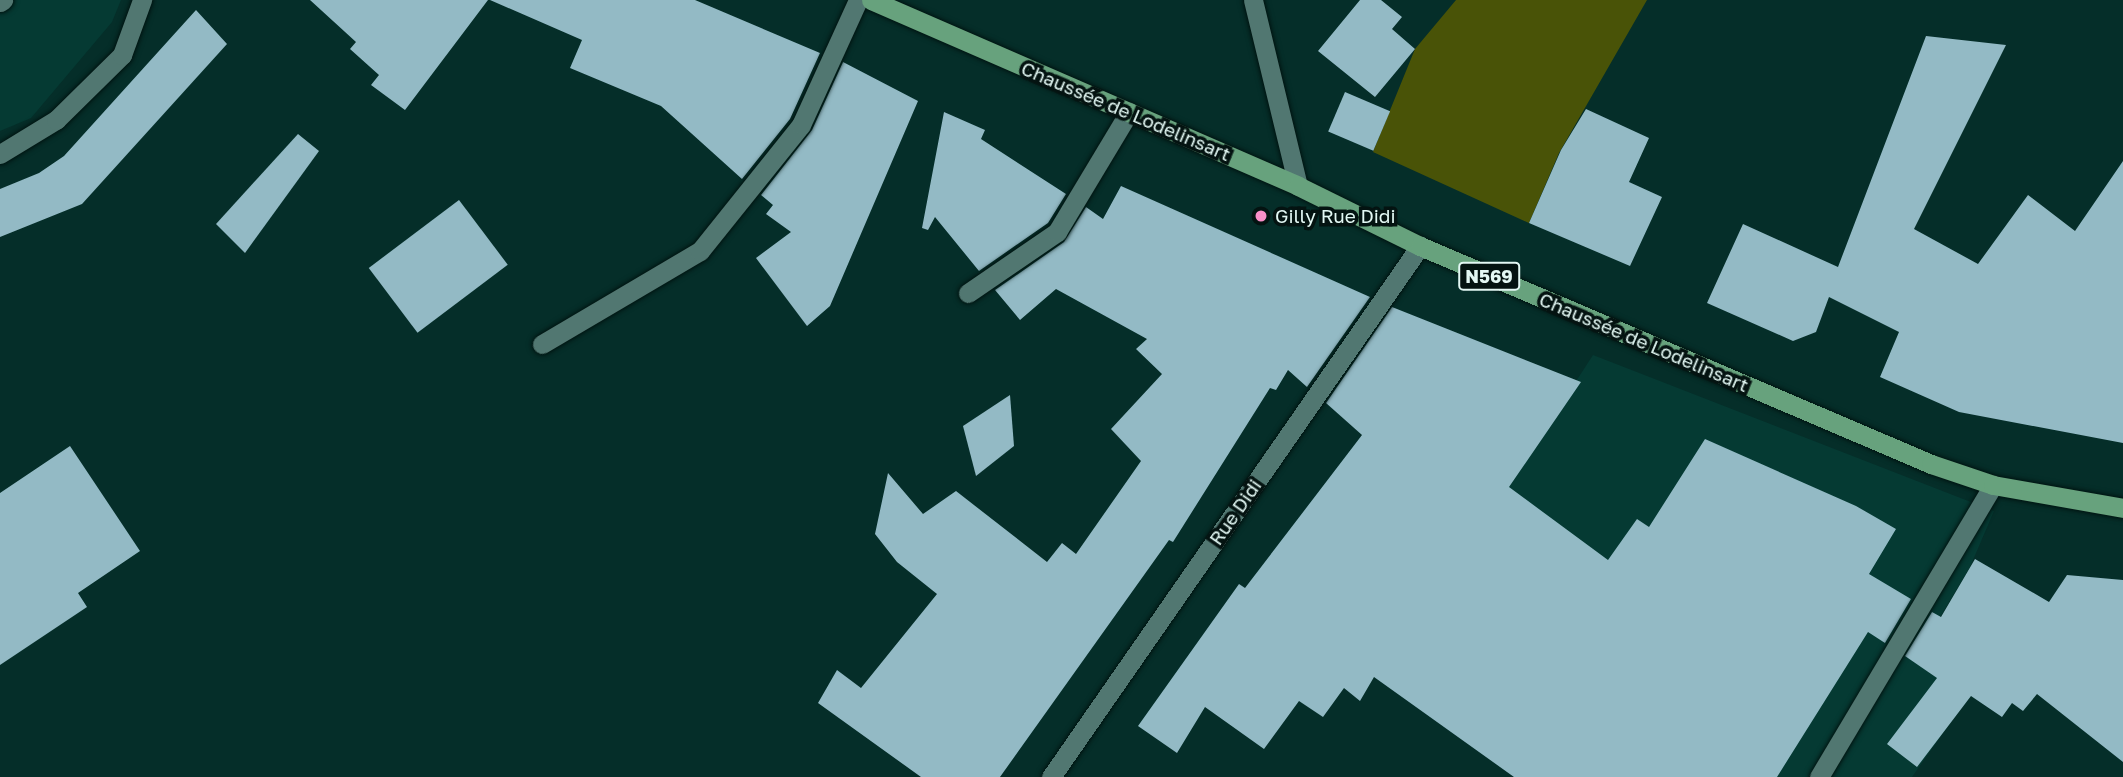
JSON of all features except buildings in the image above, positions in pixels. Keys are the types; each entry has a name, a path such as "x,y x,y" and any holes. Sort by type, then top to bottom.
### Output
{"main road":[{"name":"Chaussée de Lodelinsart","path":"871,0 1298,186 1420,246 1931,464 1993,485 2123,508"}],"street":[{"path":"0,154 56,120 122,55 142,0"},
{"path":"542,344 700,251 801,125 858,0"},
{"path":"1253,0 1298,186"},
{"path":"968,293 1057,232 1129,112"},
{"name":"Rue Didi","path":"1051,777 1420,246"},
{"path":"1819,777 1993,485"}],"shaded area":[{"path":"0,0 121,0 112,22 31,118 0,131"},
{"path":"1593,355 1994,511 1970,567 1936,624 1971,693 1912,777 1517,777 1444,585"}],"green space":[{"path":"1456,0 1647,0 1559,153 1529,223 1373,152 1415,49"}],"place":[{"name":"Gilly Rue Didi","path":"1261,216"}]}
